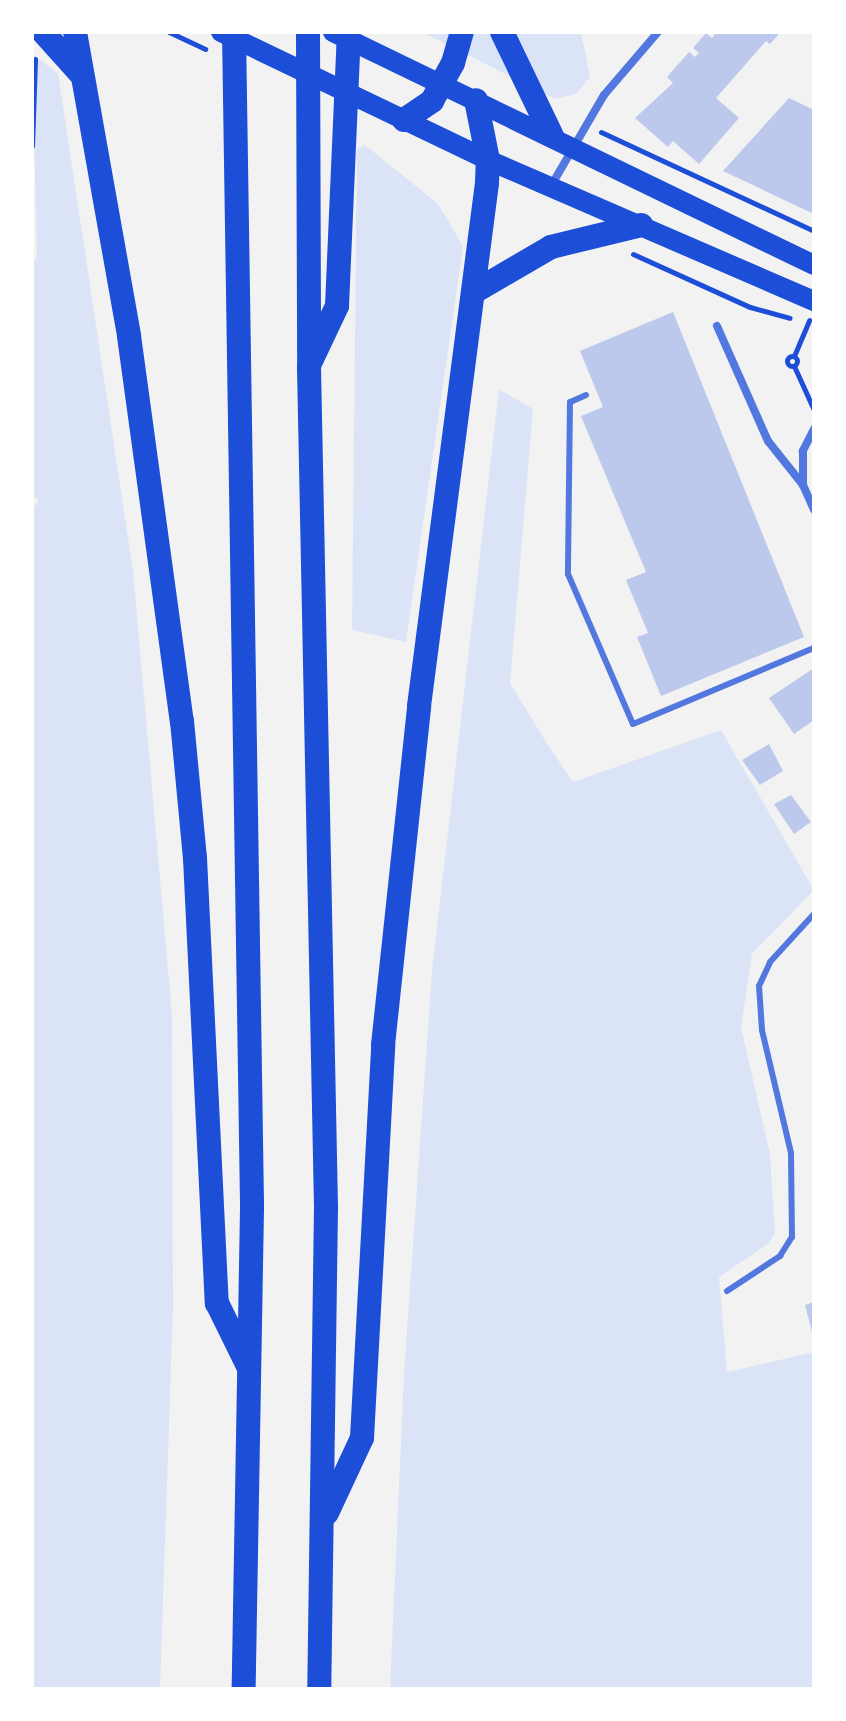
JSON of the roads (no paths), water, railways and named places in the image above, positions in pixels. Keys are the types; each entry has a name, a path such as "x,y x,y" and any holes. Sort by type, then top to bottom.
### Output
{"highway":[{"path":"75,32 79,72 129,336 182,721 195,858 217,1303 252,1373"},
{"path":"234,32 252,1373 244,1689"},
{"path":"308,32 309,367 326,1207 324,1519 319,1689"},
{"path":"309,367 337,306 349,32"},
{"path":"396,117 432,101 462,32"},
{"path":"502,32 562,141"},
{"path":"39,40 79,72"},
{"path":"324,1519 362,1438 383,1045 419,706 474,292 488,160 476,100"},
{"path":"474,292 551,247 641,225"}],"main road":[{"path":"221,32 488,160 814,301"},
{"path":"333,32 814,265"}],"street":[{"path":"550,186 562,141 658,32"},
{"path":"717,326 768,441 803,485 814,510"},
{"path":"803,485 803,451 814,429"}],"lane":[{"path":"586,395 570,402 568,574 633,724 814,648"},
{"path":"727,1291 780,1256 792,1237 791,1153 762,1030 759,986 777,953 814,914"}]}
